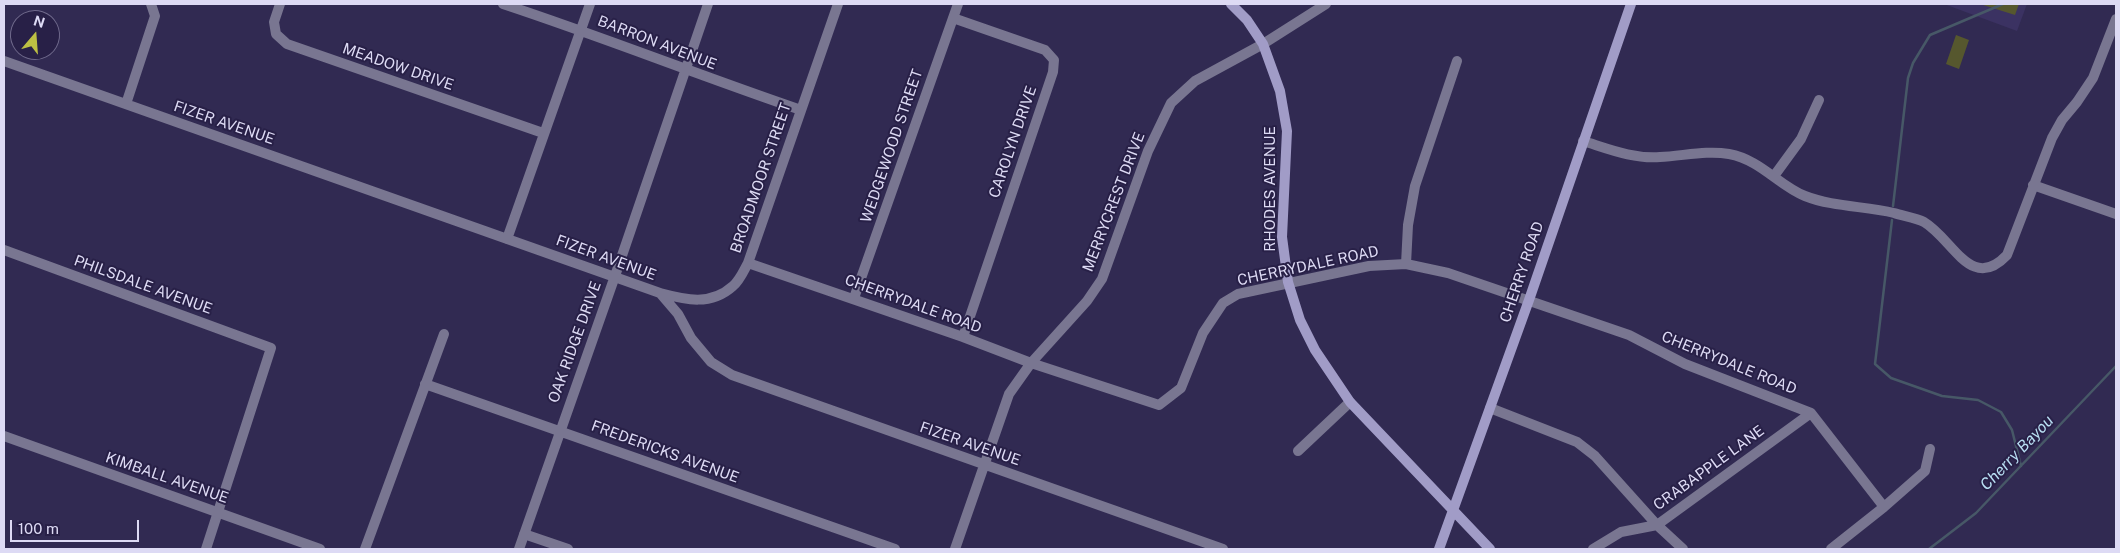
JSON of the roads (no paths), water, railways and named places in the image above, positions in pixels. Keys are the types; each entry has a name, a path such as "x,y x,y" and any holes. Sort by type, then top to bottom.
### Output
{"main road":[{"name":"RHODES AVENUE","path":"1231,4 1247,20 1263,44 1280,91 1287,131 1282,237 1288,282 1300,320 1350,402 1490,549"},
{"name":"CHERRY ROAD","path":"1439,549 1529,300 1631,4"}],"street":[{"path":"126,104 155,16 151,4"},
{"name":"MEADOW DRIVE","path":"280,4 274,22 276,34 288,44 543,133"},
{"name":"BARRON AVENUE","path":"503,4 581,30 685,70 801,110"},
{"path":"507,239 590,4"},
{"name":"OAK RIDGE DRIVE","path":"519,549 708,4"},
{"name":"BROADMOOR STREET","path":"660,293 689,301 701,301 719,296 735,285 748,263 838,4"},
{"name":"WEDGEWOOD STREET","path":"854,298 958,4"},
{"name":"MERRYCREST DRIVE","path":"955,549 1009,394 1031,363 1087,301 1102,279 1148,151 1171,103 1195,81 1263,44 1326,4"},
{"name":"CAROLYN DRIVE","path":"953,18 1044,50 1054,60 1053,72 963,337"},
{"path":"1583,140 1631,156 1659,157 1729,154 1754,162 1803,195 1826,202 1894,213 1923,222 1945,240 1971,267 1988,269 1998,264 2007,255 2052,138 2093,78 2116,19"},
{"name":"FIZER AVENUE","path":"4,61 660,293 678,314 691,338 711,362 732,375 1222,549"},
{"path":"1406,264 1408,225 1415,186 1457,62"},
{"path":"1774,176 1801,139 1819,100"},
{"path":"2033,186 2116,214"},
{"name":"PHILSDALE AVENUE","path":"4,250 272,348 219,512"},
{"name":"CHERRYDALE ROAD","path":"748,263 854,298 1031,363 1160,405 1181,388 1203,333 1223,303 1238,294 1369,266 1406,264 1448,273 1629,336 1684,364 1811,413"},
{"path":"365,549 444,334"},
{"name":"FREDERICKS AVENUE","path":"425,384 895,549"},
{"path":"1298,452 1350,402"},
{"path":"1490,408 1577,442 1595,456 1657,525 1682,549"},
{"path":"1811,413 1884,507"},
{"name":"CRABAPPLE LANE","path":"1594,549 1621,532 1657,525 1811,413"},
{"name":"KIMBALL AVENUE","path":"4,436 320,549"},
{"path":"1831,549 1884,507 1925,470 1930,449"},
{"path":"206,549 219,512"},
{"path":"524,534 568,549"}],"waterway":[{"path":"1893,206 1908,78 1913,63 1930,35 2003,4"},
{"path":"1892,220 1875,364 1891,378 1942,396 1978,400 2001,412 2012,430 2021,466"},
{"name":"Cherry Bayou","path":"1929,549 1976,513 2116,366"}]}
